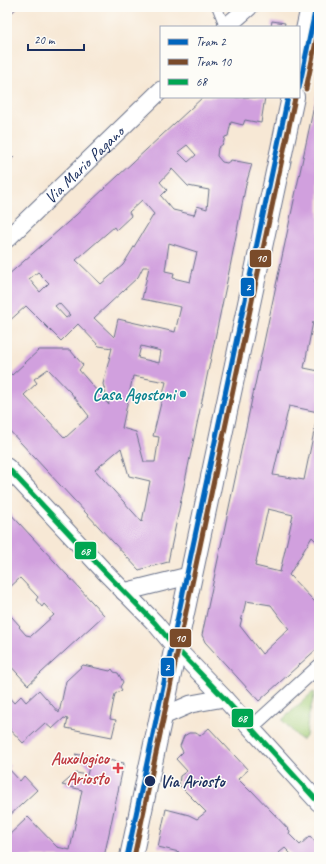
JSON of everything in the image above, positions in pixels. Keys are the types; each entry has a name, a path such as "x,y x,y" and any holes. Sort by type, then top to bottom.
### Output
{"main road":[{"path":"300,62 312,7"},
{"path":"131,857 293,98"}],"street":[{"path":"227,26 248,7"},
{"path":"312,7 319,13"},
{"name":"Via Mario Pagano","path":"7,239 160,91"},
{"path":"7,467 224,698 319,803"},
{"path":"124,592 192,575"},
{"path":"251,728 319,666"},
{"path":"161,717 191,704 224,698"}],"lane":[{"path":"216,7 226,26"}],"green space":[{"path":"313,692 315,693 308,718 306,736 303,739 300,739 283,721 283,719"}],"building":[{"path":"7,7 18,7 7,17"},
{"path":"272,21 285,23 284,26 271,26"},
{"path":"318,87 319,260 315,282 319,283 319,324 313,322 304,368 319,371 319,544 312,537 289,575 315,602 319,599 319,647 259,701 205,642 202,635","holes":["289,406 318,412 304,480 273,475","268,509 293,515 280,572 255,566","246,601 271,605 289,629 262,654 240,626"]},
{"path":"202,98 265,98 261,123 245,120 243,125 231,122 228,136 225,137 223,144 218,148 217,156 222,162 227,163 231,160 252,164 246,184 168,562 139,570 7,428 7,370 12,375 39,350 70,350 83,365 79,370 109,405 103,384 112,348 99,346 78,324 61,341 26,306 7,323 7,276 76,215","holes":["187,145 196,155 188,162 178,152","172,169 188,186 209,190 207,209 197,206 194,215 173,210 161,196 167,190 160,182","142,200 154,214 123,265 101,284 76,260 114,227 116,230 131,216 129,212","169,243 197,252 190,282 173,278 174,273 165,271","143,267 149,267 142,299 181,307 175,332 118,319 114,337 94,318 138,277","38,272 49,283 40,292 29,279","59,303 70,315 66,318 55,306","141,346 161,351 159,363 138,358","48,369 71,393 89,416 65,438 24,395 37,383 34,379","133,376 166,382 153,436 159,437 155,462 144,462 136,432 122,428","121,448 129,476 150,481 142,522 95,470"]},
{"path":"7,150 14,157 7,163"},
{"path":"7,510 104,615 28,685 7,662 7,619 11,616 26,635 31,636 54,615 44,604 42,607 36,600 38,597 20,578 7,590"},
{"path":"83,665 110,671 112,669 114,672 118,673 123,682 120,687 122,690 115,694 110,719 116,720 112,737 66,728 68,719 64,718 52,729 45,723 23,743 7,726 7,695 14,703 21,696 26,702 39,690 59,713 66,681"},
{"path":"209,728 248,770 238,779 251,792 252,791 290,831 289,834 300,845 310,836 319,846 319,857 291,857 292,855 285,848 274,857 169,857 179,852 158,847 166,809 189,815 197,819 206,812 179,785 180,776 187,771 176,759 183,752 180,746 184,736 189,733 196,733 200,736"},
{"path":"75,754 124,763 104,857 12,857 7,852 7,837 28,817 57,847 70,850 82,790 62,785 76,773 87,775 89,767"},
{"path":"7,764 10,766 8,768 20,781 24,776 37,790 7,818"}],"tram line":[{"name":"2","path":"300,83 316,7"},
{"name":"10","path":"306,89 319,27"},
{"name":"2","path":"127,857 288,98"},
{"name":"10","path":"134,857 295,98"}],"transit line":[{"name":"68","path":"7,467 104,571 155,623 175,647 224,698 319,803"},
{"name":"68","path":"131,857 175,647"}],"place":[{"name":"Casa Agostoni","path":"183,394"},
{"name":"Auxologico Ariosto","path":"118,768"},
{"name":"Via Ariosto","path":"150,781"}]}
